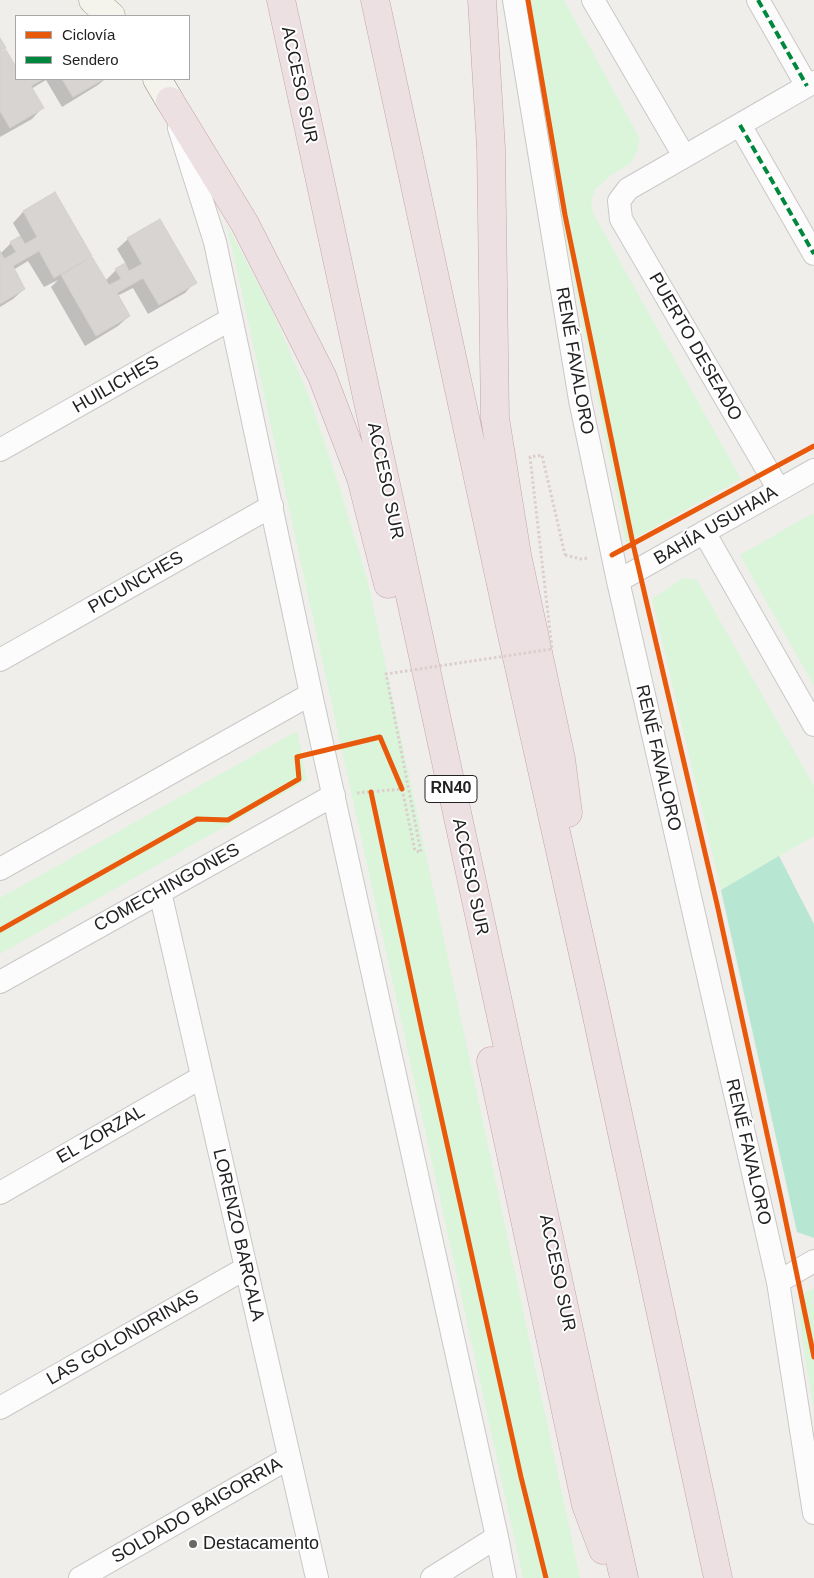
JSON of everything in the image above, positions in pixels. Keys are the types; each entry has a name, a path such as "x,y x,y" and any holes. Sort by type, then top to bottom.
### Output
{"highway":[{"name":"ACCESO SUR","path":"281,0 474,896 624,1578"},
{"path":"375,0 718,1578"},
{"path":"482,0 491,148 495,418 517,555 561,759 593,998"},
{"path":"163,90 244,224 308,348 322,376 361,478 389,586 586,1504 613,1578"}],"main road":[{"path":"93,0 110,15"}],"street":[{"name":"RENÉ FAVALORO","path":"514,0 580,400 618,581 778,1282 814,1512"},
{"path":"593,0 684,156 811,84 758,0"},
{"path":"163,90 215,242 311,694 505,1578"},
{"path":"740,125 814,254"},
{"name":"PUERTO DESEADO","path":"684,156 628,189 619,201 621,219 779,490"},
{"name":"HUILICHES","path":"0,450 231,319"},
{"name":"BAHÍA USUHAIA","path":"618,581 814,470"},
{"name":"PICUNCHES","path":"0,660 272,506"},
{"path":"704,532 814,725"},
{"path":"0,869 311,694"},
{"name":"COMECHINGONES","path":"0,982 334,795"},
{"name":"LORENZO BARCALA","path":"160,892 317,1578"},
{"name":"EL ZORZAL","path":"0,1193 202,1077"},
{"path":"778,1282 814,1261"},
{"name":"LAS GOLONDRINAS","path":"0,1408 246,1268"},
{"name":"SOLDADO BAIGORRIA","path":"80,1578 289,1458"},
{"path":"432,1578 497,1537"}],"path":[{"path":"398,780 402,789 415,851 421,852 386,674 552,649 530,457 542,455 565,555"},
{"path":"334,795 402,789"},
{"path":"371,792 372,801"}],"green space":[{"path":"526,0 564,0 639,137 638,149 631,163 610,176 595,190 591,200 593,213 741,479 626,543 563,224"},
{"path":"227,225 271,308 310,399 368,582 580,1578 523,1578"},
{"path":"813,513 814,516 814,686 740,555"},
{"path":"683,578 697,580 814,786 814,836 721,890 652,599"},
{"path":"297,731 307,780 0,954 0,898"},
{"path":"779,856 814,924 814,1238 797,1232 721,890"},
{"path":"814,1288 814,1410 800,1316 801,1295"}],"building":[{"path":"0,38 6,48 0,52"},
{"path":"6,50 15,65 15,80 41,80 31,86 44,108 10,128 0,111 0,53"},
{"path":"63,80 102,80 73,97"},
{"path":"55,192 92,256 54,278 39,251 13,266 25,289 0,304 0,251 4,259 16,252 10,242 20,236 25,244 37,237 23,211"},
{"path":"160,219 197,283 159,305 143,278 117,293 130,316 96,336 61,275 92,257 109,285 121,279 115,269 125,263 129,271 142,264 127,238"}],"marked path":[{"path":"758,0 807,86"},
{"path":"740,125 814,254"}],"cycle path":[{"path":"528,0 565,215 633,544 717,904 814,1357"},
{"path":"612,555 814,446"},
{"path":"0,930 197,819 228,820 299,779 297,757 380,737 402,789"},
{"path":"371,792 521,1477 546,1578"}],"place":[{"name":"Destacamento","path":"193,1544"}]}
